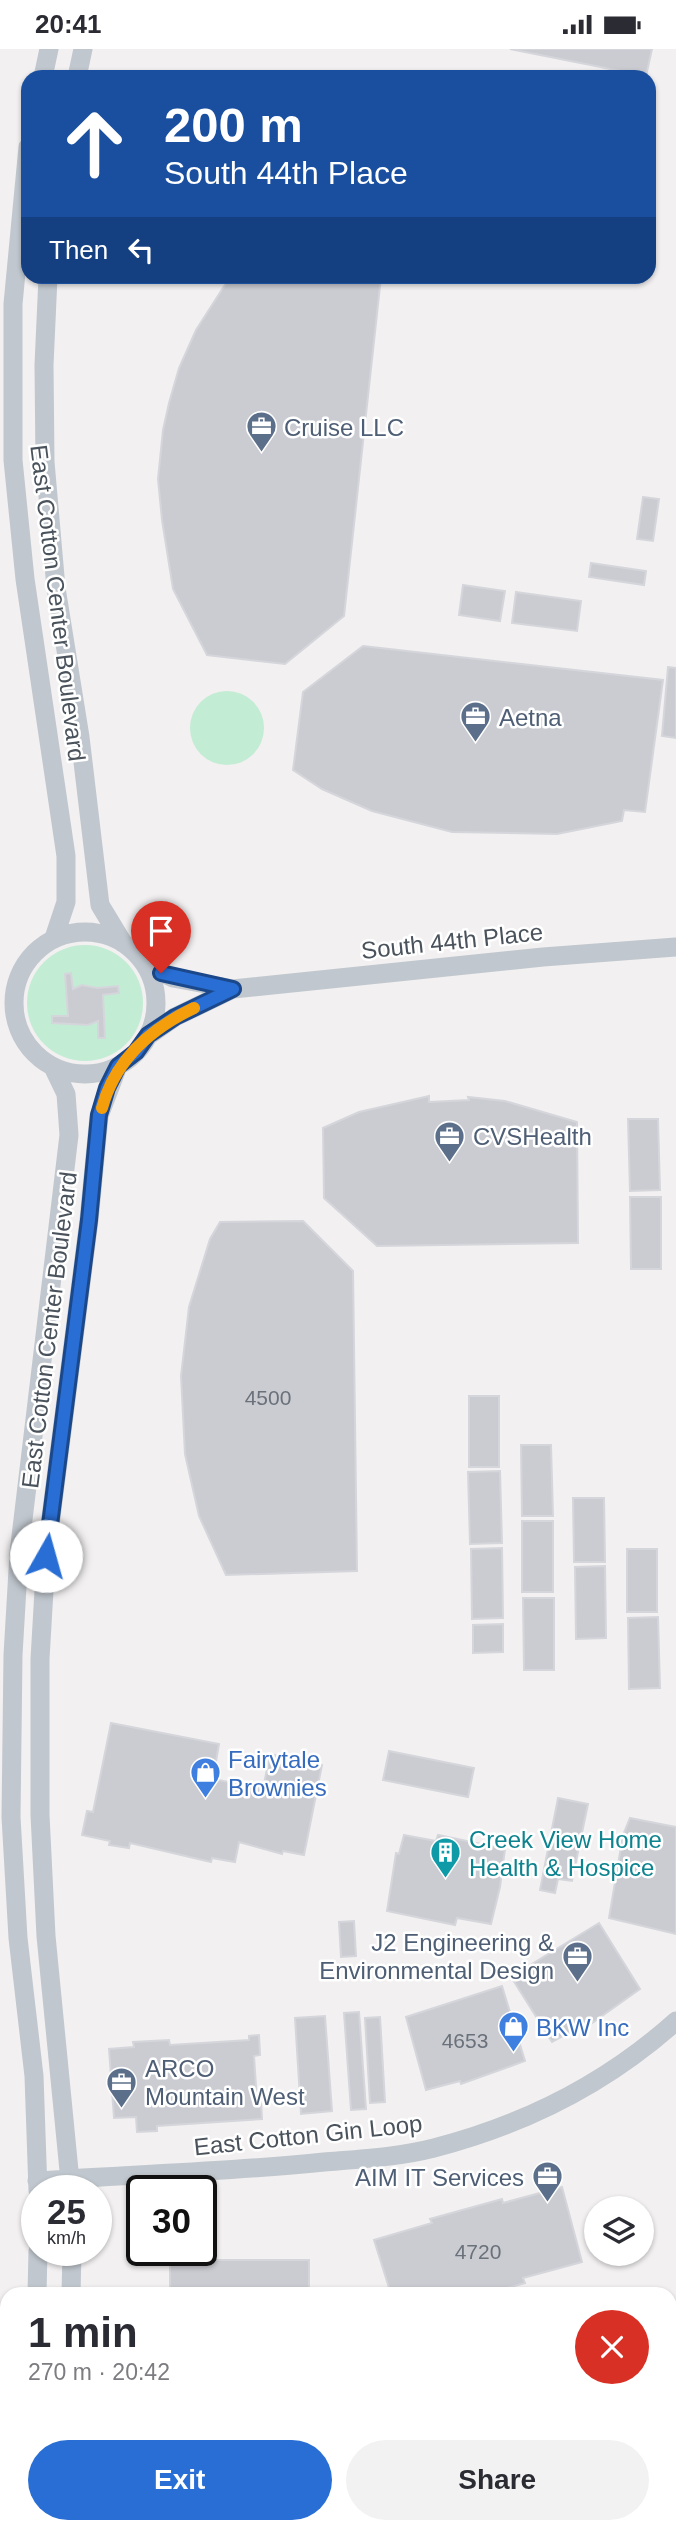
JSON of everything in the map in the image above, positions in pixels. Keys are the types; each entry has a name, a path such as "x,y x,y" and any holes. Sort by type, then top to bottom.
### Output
{"street":[{"path":"44,70 49,49"},
{"path":"78,70 83,49"},
{"name":"East Cotton Center Boulevard","path":"21,220 13,304 13,460 25,579 67,867 66,902 54,938"},
{"name":"East Cotton Center Boulevard","path":"48,284 44,365 45,462 56,588 80,737 100,905 123,943 145,965 155,996 153,1022 148,1035 136,1052 118,1066 85,1074 53,1066"},
{"name":"East Cotton Center Boulevard","path":"38,2175 34,2076 19,1938 12,1830 13,1655 19,1553 59,1226 69,1118 62,1082 53,1066 26,1043 15,1017 13,1002 16,984 27,961 39,948 54,938 88,932 123,943"},
{"name":"South 44th Place","path":"145,965 173,978 233,989 515,960 676,947"},
{"name":"South 44th Place","path":"148,1035 175,1017 233,989"},
{"name":"East Cotton Center Boulevard","path":"70,2175 46,1936 40,1788 42,1607 66,1389 89,1220 99,1115 118,1066"},
{"path":"59,1226 66,1269 54,1359 56,1374 66,1389"},
{"name":"East Cotton Gin Loop","path":"112,2181 280,2167 431,2149 489,2132 550,2107 644,2050 676,2021"},
{"path":"37,2287 38,2266"},
{"path":"71,2287 72,2266"}],"green space":[{"path":"227,691 248,697 258,707 264,728 258,749 248,759 227,765 206,759 196,749 190,728 196,707 206,697"},
{"path":"85,945 107,949 126,962 139,981 143,1003 139,1025 126,1044 107,1057 85,1061 63,1057 44,1044 31,1025 27,1003 31,981 44,962 63,949"}],"building":[{"path":"510,49 652,49 647,70 616,70"},
{"name":"Cruise LLC","path":"226,284 380,284 344,616 285,664 207,655 173,589 158,479 169,403 179,368 196,330"},
{"path":"643,497 659,499 653,541 637,539"},
{"path":"591,563 646,571 644,585 589,577"},
{"path":"463,585 505,591 500,621 459,615"},
{"path":"516,592 581,601 577,631 512,623"},
{"name":"Aetna","path":"363,646 663,680 645,812 624,810 622,821 557,834 452,832 372,811 322,789 293,770 303,692"},
{"path":"668,667 676,668 676,738 662,736"},
{"path":"71,973 73,989 82,985 97,988 118,986 119,993 103,995 105,1038 98,1038 98,1021 88,1025 52,1023 52,1016 68,1016 65,974"},
{"name":"CVSHealth","path":"429,1096 429,1102 469,1100 468,1097 505,1101 577,1122 578,1243 377,1246 324,1198 323,1128 359,1112"},
{"path":"628,1119 658,1119 660,1190 630,1191"},
{"path":"630,1197 661,1197 661,1269 631,1269"},
{"path":"303,1221 353,1271 357,1571 226,1575 199,1516 185,1454 181,1376 189,1307 210,1239 220,1222"},
{"path":"469,1396 499,1396 499,1467 469,1467"},
{"path":"521,1445 551,1445 553,1516 522,1516"},
{"path":"500,1471 502,1543 470,1544 468,1472"},
{"path":"573,1498 604,1498 605,1562 574,1562"},
{"path":"522,1521 553,1521 553,1592 522,1592"},
{"path":"502,1548 503,1618 472,1619 471,1549"},
{"path":"627,1549 657,1549 657,1612 627,1612"},
{"path":"605,1566 606,1638 576,1639 575,1567"},
{"path":"523,1598 554,1598 554,1670 524,1670"},
{"path":"658,1617 660,1688 629,1689 628,1618"},
{"path":"503,1624 503,1652 473,1653 473,1625"},
{"name":"Fairytale Brownies","path":"111,1723 219,1744 213,1779 263,1789 270,1754 322,1765 304,1855 283,1851 282,1854 239,1842 235,1862 212,1858 211,1862 130,1843 129,1848 109,1845 110,1841 82,1835 87,1811 93,1812"},
{"path":"389,1751 474,1768 468,1797 383,1780"},
{"path":"558,1798 588,1804 572,1881 558,1879 555,1893 540,1890"},
{"path":"630,1818 676,1827 676,1934 609,1918 623,1835"},
{"name":"Creek View Home Health & Hospice","path":"404,1835 436,1841 438,1835 505,1849 491,1924 457,1918 455,1925 387,1911 396,1853 399,1854"},
{"path":"354,1921 356,1956 341,1957 339,1922"},
{"name":"J2 Engineering & Environmental Design","path":"599,1923 640,1989 585,2028 583,2025 552,2042 513,1980 527,1967"},
{"path":"502,1986 525,2061 461,2084 460,2081 426,2090 406,2017"},
{"path":"359,2012 366,2109 351,2110 344,2013"},
{"path":"325,2016 332,2111 301,2114 295,2018"},
{"path":"380,2017 385,2102 370,2103 365,2018"},
{"path":"259,2035 260,2055 254,2056 257,2101 261,2101 262,2119 157,2126 157,2131 137,2132 136,2117 114,2118 109,2049 134,2047 133,2042 169,2040 170,2045 249,2040 249,2036"},
{"path":"562,2187 582,2262 523,2278 525,2283 511,2287 389,2287 374,2240 432,2223 430,2219 502,2199 503,2203"},
{"path":"217,2260 309,2260 309,2287 170,2287 170,2266 217,2266"}],"slow traffic":[{"path":"102,1108 107,1088 118,1066 136,1052 148,1035 194,1008"}],"place":[{"name":"Cruise LLC","path":"261,454"},
{"name":"Aetna","path":"476,744"},
{"name":"CVSHealth","path":"450,1163"},
{"name":"Fairytale Brownies","path":"205,1800"},
{"name":"Creek View Home Health & Hospice","path":"446,1880"},
{"name":"J2 Engineering & Environmental Design","path":"577,1983"},
{"name":"BKW Inc","path":"513,2054"},
{"name":"ARCO Mountain West","path":"122,2109"},
{"name":"AIM IT Services","path":"547,2204"}],"route":[{"path":"46,1556 89,1220 99,1115 107,1088 118,1066 136,1052 148,1035 175,1017 233,989 161,973"}]}
